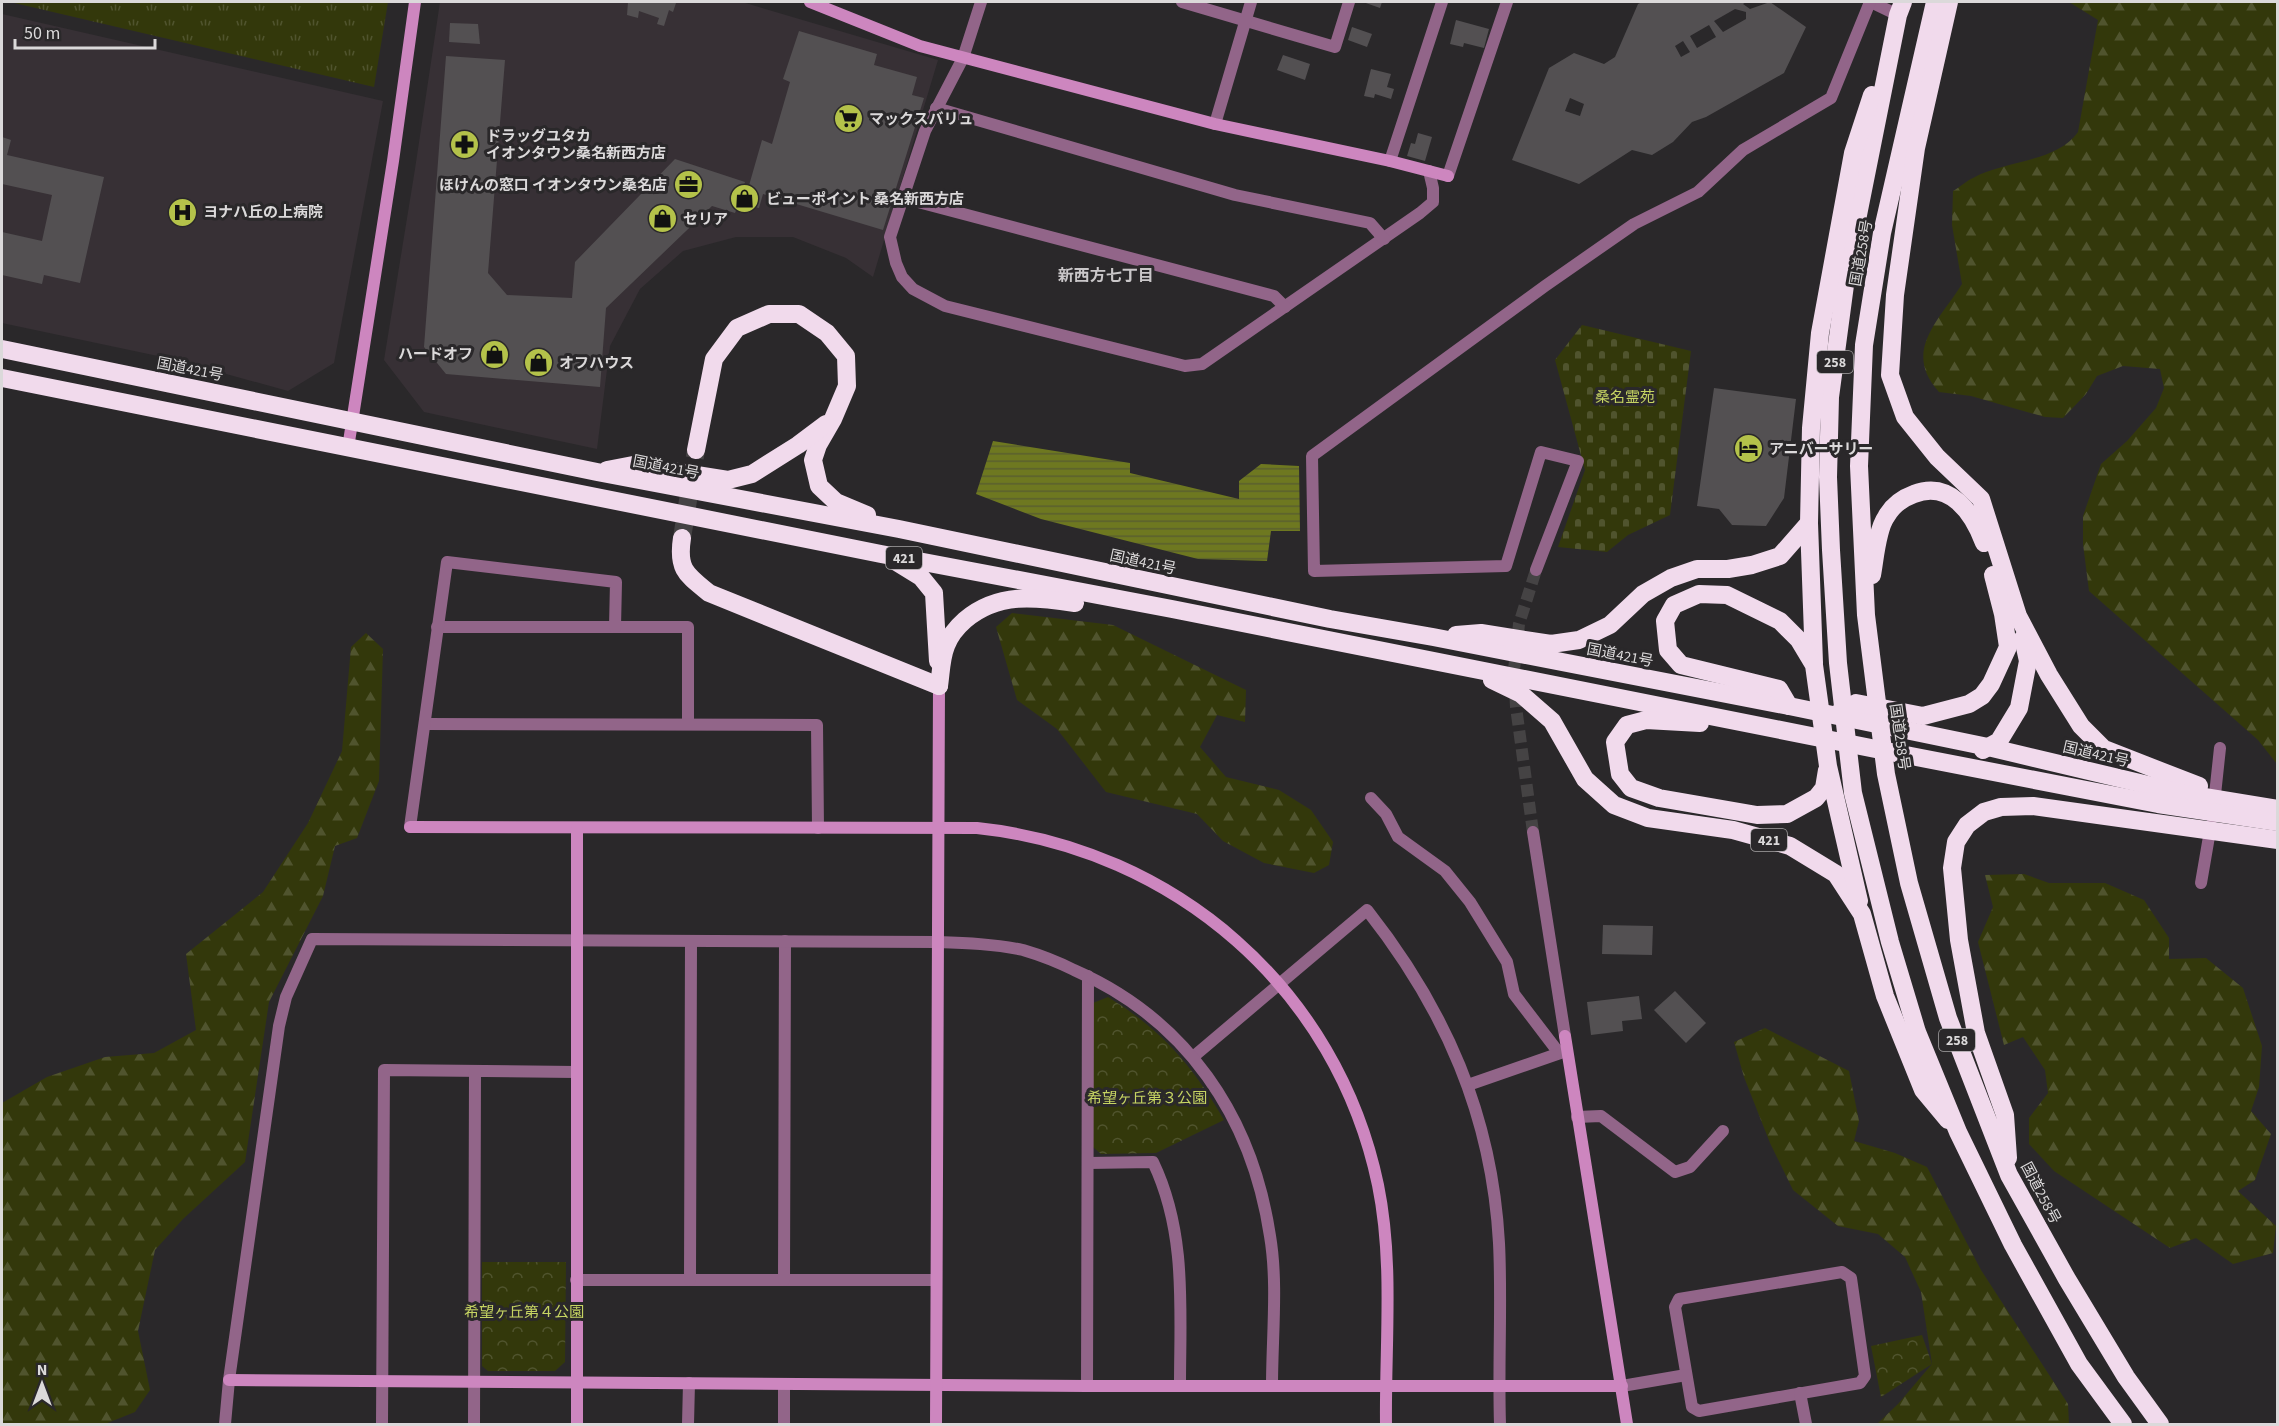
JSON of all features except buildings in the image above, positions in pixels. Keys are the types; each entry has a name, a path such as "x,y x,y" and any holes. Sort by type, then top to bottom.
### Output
{"highway":[{"name":"国道258号","path":"1935,2 1882,232 1864,345 1859,466 1866,615 1886,774 1909,883 1948,1018 2009,1175 2078,1299 2126,1377 2160,1425"},
{"path":"1949,2 1916,148 1895,295 1890,375 1905,417 1937,457 1981,499 2018,616 2028,661 2019,708 1999,741 1955,764"},
{"path":"1862,914 1828,766 1814,664 1809,523 1811,428 1822,322 1853,153 1900,8"},
{"name":"国道258号","path":"1900,8 1847,270 1830,397 1828,477 1832,561 1838,663 1853,793 1890,942 1917,1032 1958,1132 2013,1245 2079,1364 2123,1425"},
{"path":"696,450 714,359 737,328 769,314 799,314 827,333 846,356 847,386 813,460 819,486 836,502 899,529"},
{"name":"国道421号","path":"2,349 597,472 899,529 1330,619 1795,707 1988,747 2187,794 2277,809"},
{"name":"421","path":"2,378 881,554 1172,609 1911,756 2158,804 2277,822"},
{"path":"597,472 633,465 728,480 752,474 798,445 833,419"},
{"path":"1834,715 1856,703 1923,716 1969,704 1982,696 1991,684 2008,647 2003,614 1977,522 1959,502 1939,489 1919,492 1903,498 1886,517 1876,550 1866,615"},
{"path":"1433,637 1481,633 1551,644 1579,640 1610,625 1643,594 1671,578 1697,569 1728,569 1752,565 1780,556 1809,523"},
{"path":"682,538 680,553 686,574 710,593 939,687"},
{"path":"881,554 921,577 934,593 939,687"},
{"path":"1795,707 1779,689 1681,664 1668,650 1665,621 1674,605 1699,594 1727,595 1780,621 1798,640 1814,664"},
{"path":"939,687 943,656 953,632 971,615 992,603 1020,597 1109,607 1172,609"},
{"path":"2018,616 2049,675 2081,726 2104,749 2191,785 2277,801"},
{"name":"421","path":"1468,669 1521,694 1552,721 1586,778 1614,805 1648,818 1733,830 1790,846 1836,874 1862,914 1885,996 1923,1090 1958,1132"},
{"path":"1742,721 1731,727 1646,720 1627,725 1615,742 1620,774 1631,788 1659,798 1757,815 1787,814 1816,798 1824,788 1828,766"},
{"path":"2009,1175 2005,1115 1977,1033 1959,940 1952,868 1956,842 1967,825 1984,812 2001,807 2033,806 2277,840"}],"street":[{"path":"348,448 393,161 415,2"},
{"path":"810,2 920,46 963,58 1215,124 1390,161 1448,176 1507,2"},
{"path":"981,2 963,58 925,131 890,237 902,277 913,289 945,306 1185,366 1202,364 1384,239 1433,202 1429,171"},
{"path":"1182,2 1335,47 1349,2"},
{"path":"1215,124 1251,2"},
{"path":"1390,161 1442,2"},
{"path":"1536,570 1578,461 1541,452 1506,566 1314,571 1312,456 1634,224 1698,192 1743,150 1831,98 1871,2 1900,8"},
{"path":"936,108 1235,195 1370,223 1384,239"},
{"path":"903,198 1274,296 1285,307"},
{"path":"615,627 616,582 447,562 410,827 977,828 1029,836 1089,853 1158,883 1201,912 1239,943 1280,984 1306,1017 1337,1069 1359,1119 1373,1165 1387,1260 1386,1425"},
{"path":"437,627 688,627 688,724"},
{"path":"936,1425 939,687"},
{"path":"425,724 817,725 818,828"},
{"path":"2201,883 2220,748"},
{"path":"1371,798 1386,814 1398,837 1445,871 1470,902 1507,962 1514,994 1563,1052"},
{"path":"577,1425 578,828"},
{"path":"1533,832 1565,1036 1563,1052 1577,1117 1628,1425"},
{"path":"1193,1057 1367,910 1396,946 1423,988 1452,1044 1468,1085 1490,1166 1498,1223 1500,1425"},
{"path":"225,1425 229,1380 279,1026 286,997 312,939 981,944 1024,951 1088,976 1113,989 1154,1019 1193,1057 1222,1097 1249,1150 1263,1194 1271,1238 1273,1265 1272,1386"},
{"path":"784,1280 785,941"},
{"path":"690,1280 691,942"},
{"path":"1087,1386 1088,976"},
{"path":"1468,1085 1563,1052"},
{"path":"382,1425 384,1070 576,1072"},
{"path":"474,1425 475,1071"},
{"path":"1577,1117 1601,1116 1675,1172 1690,1167 1723,1131"},
{"path":"1088,1163 1153,1162 1158,1173 1173,1218 1178,1249 1180,1385"},
{"path":"1842,1272 1851,1278 1865,1376 1860,1383 1800,1393 1699,1411 1692,1407 1675,1307 1679,1299 1842,1272"},
{"path":"576,1280 935,1280"},
{"path":"229,1380 1385,1387 1622,1386 1686,1375"},
{"path":"688,1425 689,1383"},
{"path":"784,1384 784,1425"},
{"path":"1800,1393 1806,1425"}],"shaded area":[{"path":"440,2 742,2 938,60 873,277 846,258 793,237 736,237 683,251 640,289 610,346 597,449 424,412 384,360"},
{"name":"ヨナハ丘の上病院","path":"2,14 383,101 334,363 288,391 172,359 2,323"},
{"path":"993,441 1130,463 1130,473 1239,499 1239,481 1261,464 1299,466 1300,531 1271,531 1267,561 1198,559 1041,519 976,494"}],"green space":[{"path":"10,2 388,2 374,87"},
{"path":"2069,2 2277,2 2277,764 2258,740 2089,591 2083,544 2083,516 2101,464 2127,441 2156,408 2164,388 2160,369 2123,366 2097,376 2086,394 2063,418 2045,417 1971,396 1939,392 1928,377 1924,363 1924,350 1928,336 1962,284 1952,225 1953,191 1970,179 1986,172 2057,150 2078,132 2098,20"},
{"name":"桑名霊苑","path":"1582,325 1691,351 1670,515 1628,535 1607,552 1558,547 1585,470 1555,360"},
{"path":"1012,613 1113,625 1246,690 1245,722 1217,715 1200,747 1226,777 1279,790 1311,810 1333,842 1329,865 1314,873 1264,863 1223,841 1197,814 1106,792 1057,729 1017,700 996,627"},
{"path":"366,633 383,649 379,781 357,838 335,846 323,896 269,1002 245,1162 183,1219 155,1250 138,1331 150,1390 135,1412 105,1424 2,1424 2,1103 47,1077 105,1057 154,1053 196,1030 186,954 263,892 308,823 342,751 351,647"},
{"path":"2024,874 2049,883 2105,883 2144,900 2169,938 2169,959 2206,958 2243,988 2262,1046 2259,1087 2251,1111 2271,1134 2255,1180 2238,1191 2276,1226 2273,1253 2233,1264 2196,1238 2170,1248 2054,1171 2029,1144 2029,1118 2048,1093 2045,1070 2023,1037 2004,1045 1978,942 1993,907 1985,875"},
{"name":"希望ヶ丘第３公園","path":"1108,997 1144,1022 1174,1050 1200,1082 1224,1120 1156,1153 1101,1154 1093,1147 1093,1003"},
{"path":"1765,1028 1849,1071 1859,1121 1854,1141 1895,1153 1927,1167 1981,1270 2068,1404 2069,1424 1877,1424 1898,1404 1932,1364 1921,1292 1905,1257 1878,1234 1838,1226 1793,1190 1770,1143 1744,1077 1734,1042"},
{"name":"希望ヶ丘第４公園","path":"482,1262 566,1262 565,1362 555,1371 488,1371 482,1366"},
{"path":"1922,1335 1932,1364 1881,1397 1871,1346"}],"tunnel":[{"path":"682,538 696,450"},
{"path":"1533,832 1516,707 1514,670 1519,624 1536,570"}],"place":[{"name":"マックスバリュ","path":"848,119"},
{"name":"ドラッグユタカ イオンタウン桑名新西方店","path":"465,145"},
{"name":"ほけんの窓口 イオンタウン桑名店","path":"688,185"},
{"name":"ビューポイント 桑名新西方店","path":"745,199"},
{"name":"ヨナハ丘の上病院","path":"182,212"},
{"name":"セリア","path":"662,219"},
{"name":"ハードオフ","path":"494,354"},
{"name":"オフハウス","path":"538,363"},
{"name":"アニバーサリー","path":"1748,449"}],"district":[{"name":"新西方七丁目","path":"1106,275"}]}
